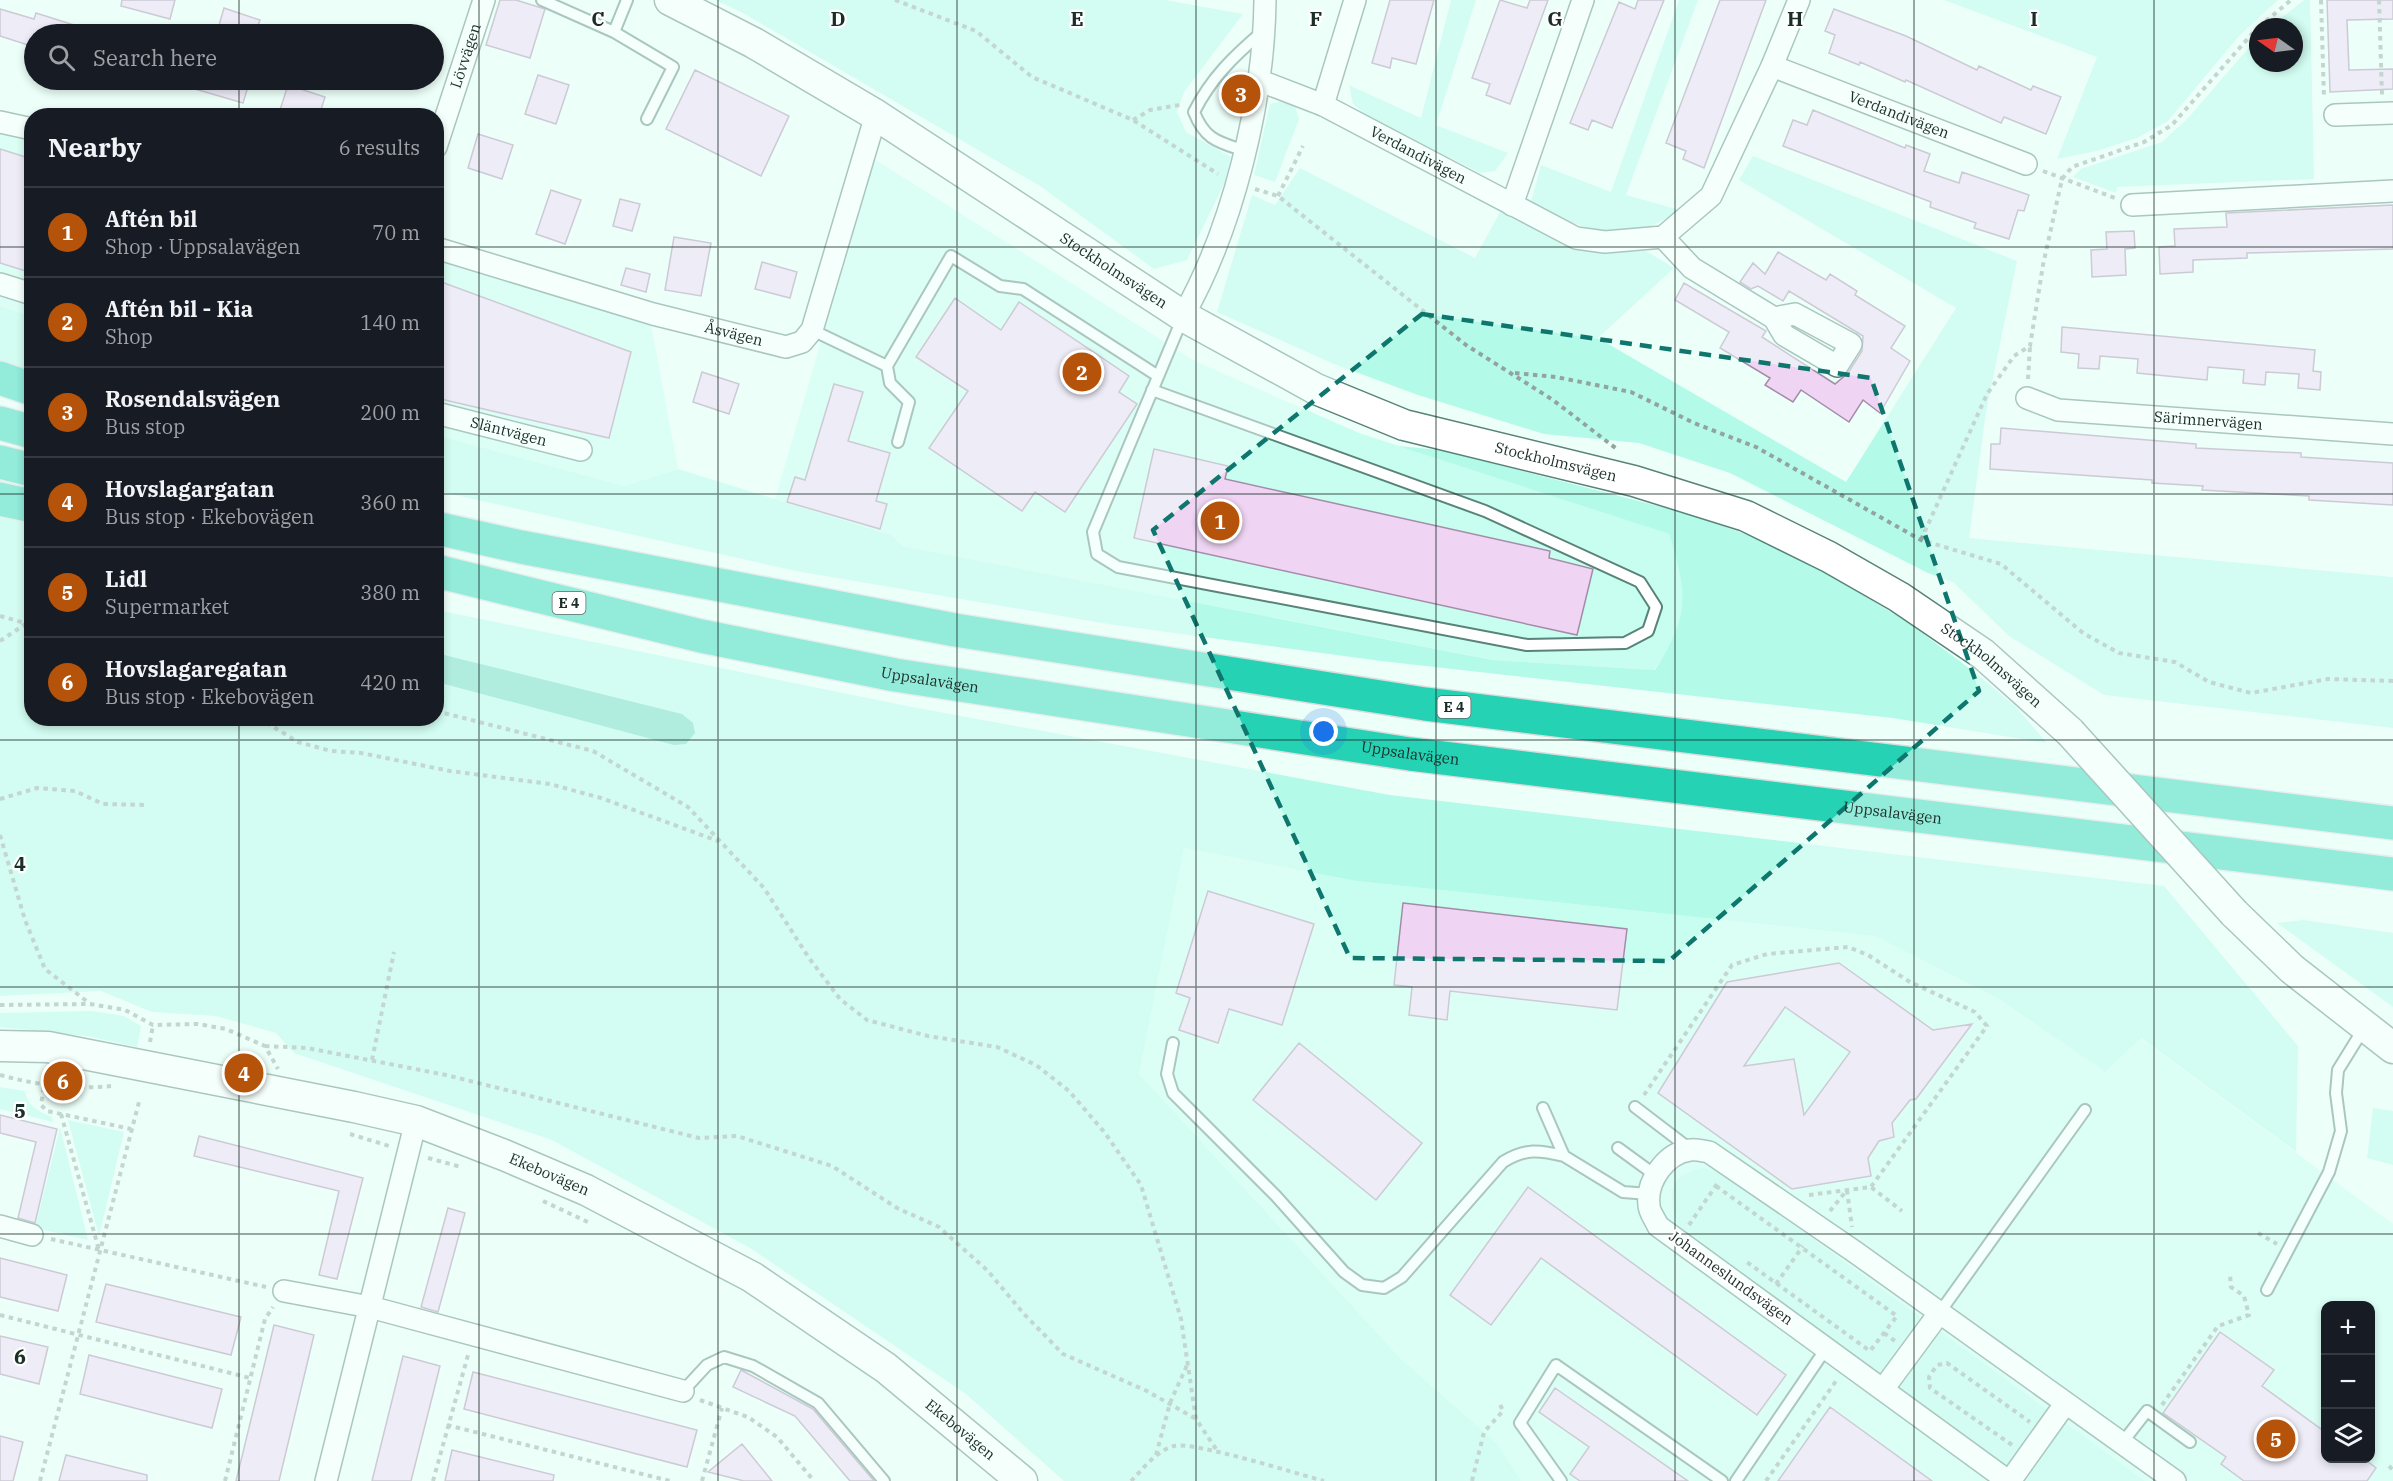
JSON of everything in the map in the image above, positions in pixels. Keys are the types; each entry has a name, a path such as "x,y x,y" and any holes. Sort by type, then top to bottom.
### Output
{"highway":[{"path":"0,378 24,386"},
{"path":"0,423 24,430"},
{"path":"0,462 24,468"},
{"path":"0,499 24,504"},
{"path":"444,523 521,547"},
{"name":"E 4","path":"444,530 521,547 955,630 1425,704 2393,823"},
{"name":"Uppsalavägen","path":"444,573 701,636 895,675 1410,754 2393,874"},
{"path":"444,594 701,636"}],"main road":[{"name":"Stockholmsvägen","path":"669,0 754,43 876,114 1184,316 1316,389 1404,425 1634,481 1746,516 1829,557 1899,597 1983,654 2070,732 2234,913 2292,969 2393,1048"},
{"name":"Stockholmsvägen","path":"2365,1027 2393,1042"},
{"name":"Ekebovägen","path":"0,1046 48,1047 354,1107 416,1121 504,1155 586,1190 752,1277 886,1368 1022,1481"}],"street":[{"name":"Lövvägen","path":"444,122 484,0"},
{"path":"1184,316 1194,297 1238,184 1258,80 1264,29 1264,0"},
{"path":"1323,105 1355,0"},
{"path":"1512,205 1583,0"},
{"path":"1774,318 1692,268 1663,237 1711,196 1772,66 1799,0"},
{"name":"Verdandivägen","path":"1772,66 2026,164"},
{"name":"Verdandivägen","path":"1258,80 1323,105 1576,238 1605,242 1663,237"},
{"path":"812,330 876,114"},
{"path":"2335,115 2388,114"},
{"path":"0,122 24,127"},
{"path":"2132,205 2393,191"},
{"name":"Åsvägen","path":"444,250 653,314 786,347 801,342 812,330"},
{"path":"0,284 24,292"},
{"name":"Särimnervägen","path":"2027,398 2058,410 2393,434"},
{"name":"Släntvägen","path":"444,415 581,450"},
{"path":"326,1481 416,1121"},
{"path":"1652,1184 1667,1161 1691,1149 1709,1152 1940,1312 2175,1481"},
{"name":"Johanneslundsvägen","path":"1652,1184 1648,1207 1658,1226 2009,1481"},
{"path":"0,1226 32,1235"},
{"path":"284,1291 370,1307 683,1391"},
{"path":"1884,1388 1940,1312"},
{"path":"2009,1481 2065,1404"}],"lane":[{"path":"542,0 614,32 673,67 647,119"},
{"path":"614,32 627,0"},
{"path":"1245,151 1221,143 1201,129 1194,111 1205,89 1228,61 1264,29"},
{"path":"898,442 909,402 890,382 887,366 951,256 1000,286 1023,289 1158,376"},
{"path":"1152,390 1485,511 1640,582 1656,607 1648,632 1625,643 1527,645 1118,567 1097,554 1093,532 1152,390 1184,316"},
{"path":"812,330 887,366"},
{"path":"2267,1290 2329,1172 2341,1131 2336,1093 2338,1070 2365,1027"},
{"path":"1173,1043 1167,1074 1173,1093 1276,1196 1344,1272 1362,1285 1384,1288 1402,1277 1503,1162 1519,1152 1540,1149 1564,1156 1623,1192 1652,1184 1618,1148"},
{"path":"1635,1107 1691,1149"},
{"path":"1543,1108 1564,1156"},
{"path":"1940,1312 2085,1110"},
{"path":"1736,1481 1827,1347"},
{"path":"683,1391 707,1365 724,1357 753,1366 818,1403 884,1481"},
{"path":"1561,1481 1520,1423 1556,1365 1722,1481"},
{"path":"2122,1443 2147,1411 2190,1442"}],"path":[{"path":"895,0 976,31 1032,77 1133,120 1238,184 1278,196 1466,345 1514,373 1556,377 1631,392 1694,423 1756,447 1921,540 2001,564 2083,633 2119,653 2175,662 2208,682 2251,693 2328,679 2393,681"},
{"path":"2269,18 2291,0"},
{"path":"2321,0 2325,107 2335,115"},
{"path":"2379,0 2388,114"},
{"path":"2027,398 2030,346 2043,265 2062,179 2072,167 2144,142 2172,125 2249,37"},
{"path":"1133,120 1150,110 1179,105 1194,111"},
{"path":"1278,196 1303,146"},
{"path":"2062,179 2132,205"},
{"path":"1921,540 1987,394 2014,356 2030,346"},
{"path":"0,616 24,623"},
{"path":"0,641 24,627"},
{"path":"444,713 593,751 688,807 764,888 808,958 840,999 867,1020 928,1036 997,1047 1036,1065 1069,1090 1105,1133 1141,1185 1181,1319 1196,1419"},
{"path":"272,726 298,742 331,751 361,753 450,771 550,784 601,798 719,841"},
{"path":"0,799 37,788 75,791 103,804 147,805"},
{"path":"0,835 25,920 45,969 90,1004"},
{"path":"1635,1107 1732,965 1767,954 1848,947 1868,955 1910,982 1975,1012 1987,1026 1871,1186 1777,1199"},
{"path":"372,1060 394,952"},
{"path":"0,1005 90,1004 125,1010 153,1025 198,1024 217,1027 265,1046 307,1048 372,1060 547,1099 699,1138 737,1137 832,1166 897,1208 939,1227 987,1270 1024,1314 1063,1354 1170,1403 1196,1419 1218,1452"},
{"path":"149,1050 153,1025"},
{"path":"265,1046 278,1064 279,1072"},
{"path":"0,1075 34,1084 45,1082 81,1089 118,1085"},
{"path":"45,1082 41,1105 47,1111 131,1129"},
{"path":"34,1084 41,1096"},
{"path":"40,1481 139,1102"},
{"path":"62,1114 99,1250"},
{"path":"347,1133 467,1169"},
{"path":"1678,1240 1730,1167"},
{"path":"1716,1186 1897,1316 1870,1351 1738,1256"},
{"path":"1871,1186 1902,1211"},
{"path":"539,1200 593,1224"},
{"path":"1690,1222 1700,1229"},
{"path":"32,1235 284,1291 265,1319 225,1481"},
{"path":"2154,1416 2218,1326 2248,1315 2244,1296 2231,1287 2230,1275"},
{"path":"0,1315 250,1378"},
{"path":"433,1481 473,1336"},
{"path":"1155,1456 1170,1403 1188,1362"},
{"path":"1766,1481 1849,1363"},
{"path":"2028,1456 1930,1388 1929,1377 1937,1365 1947,1363 2045,1432"},
{"path":"683,1391 693,1398 748,1417 777,1437 814,1481"},
{"path":"1472,1481 1484,1432 1503,1411 1499,1402"},
{"path":"702,1481 722,1408"},
{"path":"447,1425 670,1481"},
{"path":"1131,1481 1155,1456 1176,1445 1218,1452 1323,1481"}],"highlighted area":[{"path":"1422,314 1871,378 1979,691 1669,961 1350,958 1153,530"}],"shaded area":[{"path":"715,0 1165,0 1243,14 1184,92 1177,112 1186,132 1231,157 1224,184 1187,260 1154,269 1040,186 743,13"},
{"path":"1451,0 1476,0 1436,125 1508,153 1495,171 1480,173 1367,116 1353,104 1349,85 1421,118"},
{"path":"1679,0 1698,0 1626,195 1680,210 1646,228 1632,233 1615,234 1577,224 1530,206 1541,165 1611,192"},
{"path":"1944,0 2278,0 2258,18 2249,18 2249,27 2168,121 2137,138 2097,151 2057,159 2097,57"},
{"path":"2304,0 2310,0 2314,179 2117,187 2116,193 2073,177 2081,169 2162,142 2189,117 2249,47 2249,72 2303,72 2303,18 2281,18"},
{"path":"1283,101 1295,106 1299,119 1275,182 1254,175 1270,104"},
{"path":"0,118 24,125 24,314 0,306"},
{"path":"1753,156 2017,261 1986,412 1969,538 2393,577 2393,728 2104,695 2009,636 1953,582 1928,573 1730,473 1639,443 1544,434 1418,395 1334,364 1217,312 1252,195 1275,205 1300,168 1475,258 1500,212 1566,246 1610,253 1646,251 1674,268 1598,338 1846,482 1956,308 1739,180"},
{"path":"874,159 1195,361 1359,433 1669,534 1681,573 1684,607 1674,642 1654,670 1494,660 903,546 891,535 775,499"},
{"path":"444,255 650,319 678,469 624,486 444,437"},
{"path":"0,306 24,314 24,371 0,363"},
{"path":"444,437 624,486 678,469 891,535 903,546 1493,660 1655,670 1675,634 1682,604 1680,573 1669,534 1398,446 1440,450 1689,514 1754,537 1806,561 1909,623 1978,675 2016,707 2047,743 1893,718 1381,661 1108,624 796,571 444,493"},
{"path":"0,514 24,519 24,726 444,726 444,611 907,706 1390,795 2164,886 2298,1046 2296,1152 2141,1038 2105,1072 1999,999 1875,936 1356,881 1184,848 1139,1074 1400,1358 1498,1444 1521,1481 1064,1481 966,1394 750,1248 552,1140 294,1053 276,1033 216,1016 152,1012 101,991 0,996"},
{"path":"444,655 682,714 693,723 695,733 686,744 674,745 444,684"},
{"path":"1184,848 1356,881 1875,936 1999,999 2105,1072 2140,1038 2393,1224 2393,1481 1521,1481 1498,1444 1400,1358 1138,1074"},
{"path":"2304,920 2393,933 2393,1007 2277,923"},
{"path":"92,1011 124,1016 141,1026 137,1047 87,1036 0,1027 0,1013"},
{"path":"0,1087 25,1091 31,1105 52,1117 53,1122 0,1109"},
{"path":"2373,1108 2393,1111 2393,1165 2367,1158"},
{"path":"68,1120 124,1132 99,1236"},
{"path":"60,1127 88,1240 35,1228"},
{"path":"1703,1168 1721,1172 2145,1481 2026,1481 1679,1226 1673,1206 1673,1188 1682,1176"}],"building":[{"path":"122,0 175,0 170,19 121,6"},
{"path":"500,0 516,0 545,9 530,58 486,45"},
{"path":"1390,0 1434,0 1416,64 1392,58 1390,68 1372,63"},
{"path":"1500,0 1527,8 1530,0 1548,0 1510,104 1486,95 1490,84 1472,78"},
{"path":"1638,0 1664,0 1612,128 1592,120 1588,130 1570,123 1619,2 1635,9"},
{"path":"1720,0 1766,0 1704,168 1683,159 1686,151 1666,143"},
{"path":"2327,0 2393,0 2393,19 2347,20 2349,70 2393,69 2393,89 2330,92"},
{"path":"224,8 260,20 259,24 219,24"},
{"path":"0,9 34,19 36,13 71,24 24,24 24,44 0,36"},
{"path":"1834,9 1906,36 1977,70 1979,66 2031,90 2033,86 2061,97 2046,134 2004,117 2001,123 1906,80 1905,82 1860,62 1859,65 1829,53 1835,35 1825,31"},
{"path":"695,70 789,116 761,176 666,129"},
{"path":"538,75 569,85 556,124 525,114"},
{"path":"199,90 247,90 243,103"},
{"path":"286,90 303,90 325,97 322,108 281,108"},
{"path":"1813,110 1905,148 1906,145 1930,154 1924,171 1959,183 1962,172 2029,195 2024,211 2018,210 2009,239 1974,228 1976,223 1930,207 1931,202 1783,146 1793,120 1807,125"},
{"path":"478,134 513,145 502,179 468,168"},
{"path":"0,149 24,156 24,270 0,263"},
{"path":"551,190 581,200 565,244 536,234"},
{"path":"620,199 640,204 632,231 613,226"},
{"path":"2393,205 2393,249 2247,253 2247,258 2193,260 2193,272 2160,274 2159,247 2175,246 2174,229 2227,227 2226,213"},
{"path":"2134,231 2135,248 2125,249 2126,275 2092,277 2091,250 2107,249 2106,232"},
{"path":"674,237 711,243 701,296 665,290"},
{"path":"1778,252 1826,280 1830,274 1857,291 1855,295 1905,326 1891,348 1910,361 1880,413 1863,400 1849,422 1801,390 1793,402 1765,385 1770,378 1720,348 1729,332 1675,300 1684,283 1766,331 1762,337 1835,384 1848,373 1862,351 1863,336 1789,291 1783,301 1758,286 1751,289 1740,282 1753,263 1765,274"},
{"path":"762,262 797,272 790,298 755,289"},
{"path":"626,268 650,274 646,292 621,285"},
{"path":"444,283 631,352 609,438 444,400"},
{"path":"955,298 1001,330 1019,302 1129,376 1119,392 1137,404 1065,512 1035,492 1022,511 929,448 968,391 916,357"},
{"path":"2062,327 2315,350 2313,371 2321,372 2320,390 2298,388 2299,374 2266,372 2265,385 2243,383 2244,370 2208,367 2207,380 2137,373 2138,359 2100,356 2099,369 2078,368 2079,354 2061,352"},
{"path":"702,372 739,384 729,414 693,402"},
{"path":"834,384 863,392 848,441 890,453 876,501 887,504 880,529 787,502 795,477 805,480"},
{"path":"2001,428 2196,444 2196,448 2301,453 2301,457 2393,463 2393,505 2309,500 2309,496 2202,490 2203,486 2152,483 2152,480 1990,469 1991,444 2000,444"},
{"path":"1154,449 1228,466 1225,479 1550,551 1549,558 1593,569 1577,635 1134,538"},
{"path":"1208,891 1314,924 1282,1025 1229,1009 1218,1043 1179,1030 1190,998 1176,993"},
{"path":"1403,903 1627,929 1617,1010 1450,991 1447,1020 1409,1015 1412,987 1394,985"},
{"path":"1839,963 1933,1030 1972,1024 1916,1099 1910,1100 1892,1123 1894,1137 1879,1141 1868,1158 1871,1176 1792,1189 1658,1093 1727,982","holes":["1785,1007 1850,1052 1804,1115 1794,1059 1744,1066"]},
{"path":"1299,1043 1422,1143 1376,1200 1253,1100"},
{"path":"0,1115 57,1129 35,1223 18,1218 36,1142 0,1133"},
{"path":"199,1136 363,1178 337,1279 319,1275 339,1191 194,1156"},
{"path":"1528,1187 1786,1375 1757,1415 1541,1258 1491,1325 1450,1295"},
{"path":"448,1208 465,1213 438,1312 421,1307"},
{"path":"0,1258 67,1275 58,1311 0,1297"},
{"path":"106,1284 241,1317 231,1355 96,1322"},
{"path":"274,1325 314,1335 279,1481 236,1481"},
{"path":"2220,1332 2274,1370 2262,1386 2321,1429 2321,1463 2370,1463 2376,1468 2367,1481 2244,1481 2221,1464 2226,1457 2163,1413"},
{"path":"0,1336 48,1347 39,1384 0,1374"},
{"path":"89,1355 222,1389 212,1428 80,1394"},
{"path":"403,1356 440,1366 411,1481 372,1481"},
{"path":"741,1370 813,1409 874,1481 850,1481 795,1416 733,1387"},
{"path":"473,1372 697,1430 687,1467 464,1409"},
{"path":"1555,1388 1688,1481 1580,1481 1570,1474 1589,1447 1539,1412"},
{"path":"1830,1407 1932,1481 1778,1481"},
{"path":"0,1436 23,1442 13,1481 0,1481"},
{"path":"742,1444 772,1481 744,1481 708,1472"},
{"path":"452,1450 554,1475 553,1481 445,1481"},
{"path":"66,1455 147,1475 147,1481 59,1481"}],"place":[{"name":"Rosendalsvägen","path":"1241,94"},
{"name":"Aftén bil - Kia","path":"1082,372"},
{"name":"Aftén bil","path":"1220,521"},
{"name":"Hovslagargatan","path":"244,1073"},
{"name":"Hovslagaregatan","path":"63,1081"},
{"name":"Lidl","path":"2276,1439"}]}
